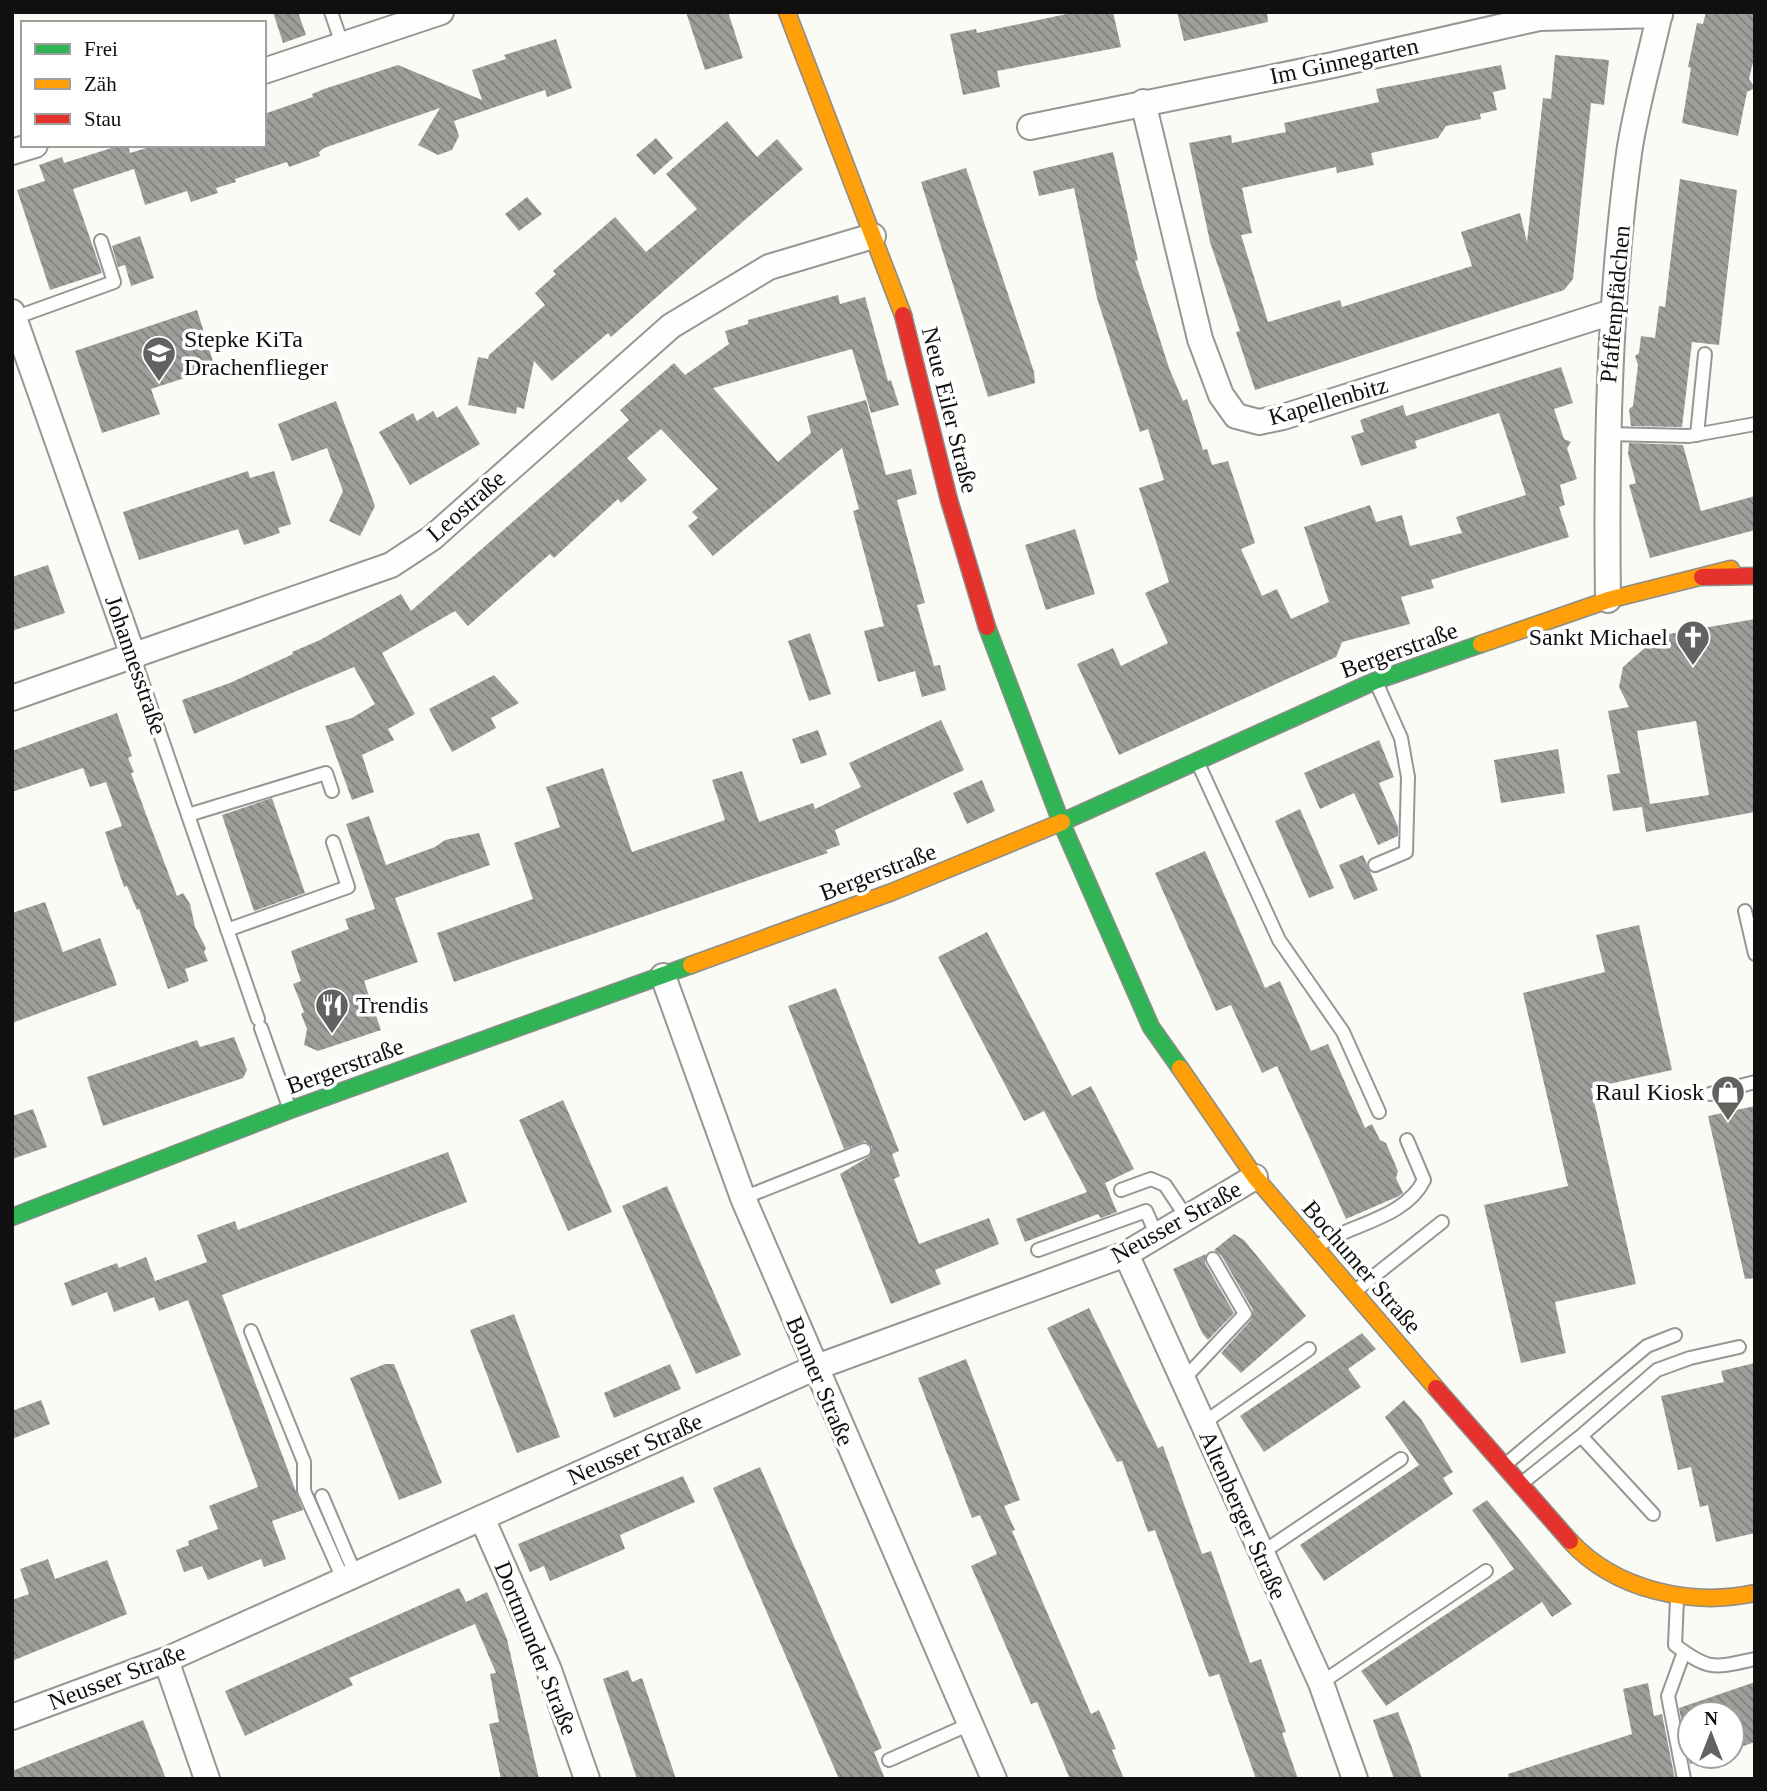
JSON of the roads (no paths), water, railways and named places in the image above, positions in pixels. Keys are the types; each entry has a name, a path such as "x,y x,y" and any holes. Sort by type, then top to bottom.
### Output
{"street":[{"path":"266,70 441,12"},
{"name":"Neue Eiler Straße","path":"787,12 903,313 949,500 995,654 1061,822"},
{"name":"Im Ginnegarten","path":"1030,127 1332,65 1539,18 1660,13"},
{"name":"Pfaffenpfädchen","path":"1608,600 1608,433 1612,312 1630,150 1660,13"},
{"name":"Kapellenbitz","path":"1143,102 1200,339 1221,395 1236,416 1259,422 1283,417 1612,312"},
{"name":"Leostraße","path":"12,698 134,658 391,565 432,538 671,326 769,267 873,236"},
{"name":"Johannesstraße","path":"13,315 18,353 134,658"},
{"name":"Bergerstraße","path":"12,1217 290,1110 892,892 1061,822 1375,681 1608,600 1755,563"},
{"path":"1702,577 1755,576"},
{"name":"Bochumer Straße","path":"1061,822 1151,1027 1255,1177 1519,1485 1575,1546 1612,1575 1644,1588 1677,1595 1741,1596 1755,1593"},
{"name":"Bonner Straße","path":"663,976 743,1198 814,1368 994,1779"},
{"name":"Neusser Straße","path":"12,1717 166,1660 814,1368 1126,1254 1255,1177"},
{"name":"Altenberger Straße","path":"1126,1254 1260,1554 1321,1683 1355,1779"},
{"name":"Dortmunder Straße","path":"482,1518 549,1670 587,1779"},
{"path":"166,1660 207,1779"}],"lane":[{"path":"331,12 342,44"},
{"path":"13,315 114,282 101,242"},
{"path":"1697,435 1705,354"},
{"path":"1608,433 1697,435 1755,424"},
{"name":"Johannesstraße","path":"134,658 290,1110"},
{"path":"1375,681 1401,738 1408,777 1406,852 1375,865"},
{"path":"1197,761 1279,940 1343,1032 1379,1112"},
{"path":"188,815 326,774 332,791"},
{"path":"228,930 348,887 333,842"},
{"path":"1745,911 1755,954"},
{"path":"1710,1094 1755,1082"},
{"path":"1315,1247 1332,1236 1391,1212 1418,1193 1424,1180 1406,1140"},
{"path":"743,1198 864,1150"},
{"path":"1121,1190 1151,1179 1165,1185 1187,1218"},
{"path":"1038,1250 1146,1211 1157,1236"},
{"path":"1354,1292 1442,1222"},
{"path":"1182,1381 1245,1314 1213,1259"},
{"path":"251,1331 304,1462 304,1491 350,1578"},
{"path":"1503,1467 1647,1346 1675,1335"},
{"path":"1519,1485 1581,1437 1657,1370 1690,1357 1739,1347"},
{"path":"1202,1424 1309,1349"},
{"path":"1581,1437 1653,1514"},
{"path":"1260,1554 1401,1459"},
{"path":"322,1496 350,1578"},
{"path":"1321,1683 1486,1571"},
{"path":"1677,1595 1675,1646 1694,1661 1717,1667 1755,1659"},
{"path":"1684,1652 1668,1696 1684,1779"},
{"path":"889,1760 970,1724"}],"place":[{"name":"Stepke KiTa Drachenflieger","path":"159,383"},
{"name":"Sankt Michael","path":"1693,667"},
{"name":"Trendis","path":"332,1035"},
{"name":"Raul Kiosk","path":"1728,1122"}]}
